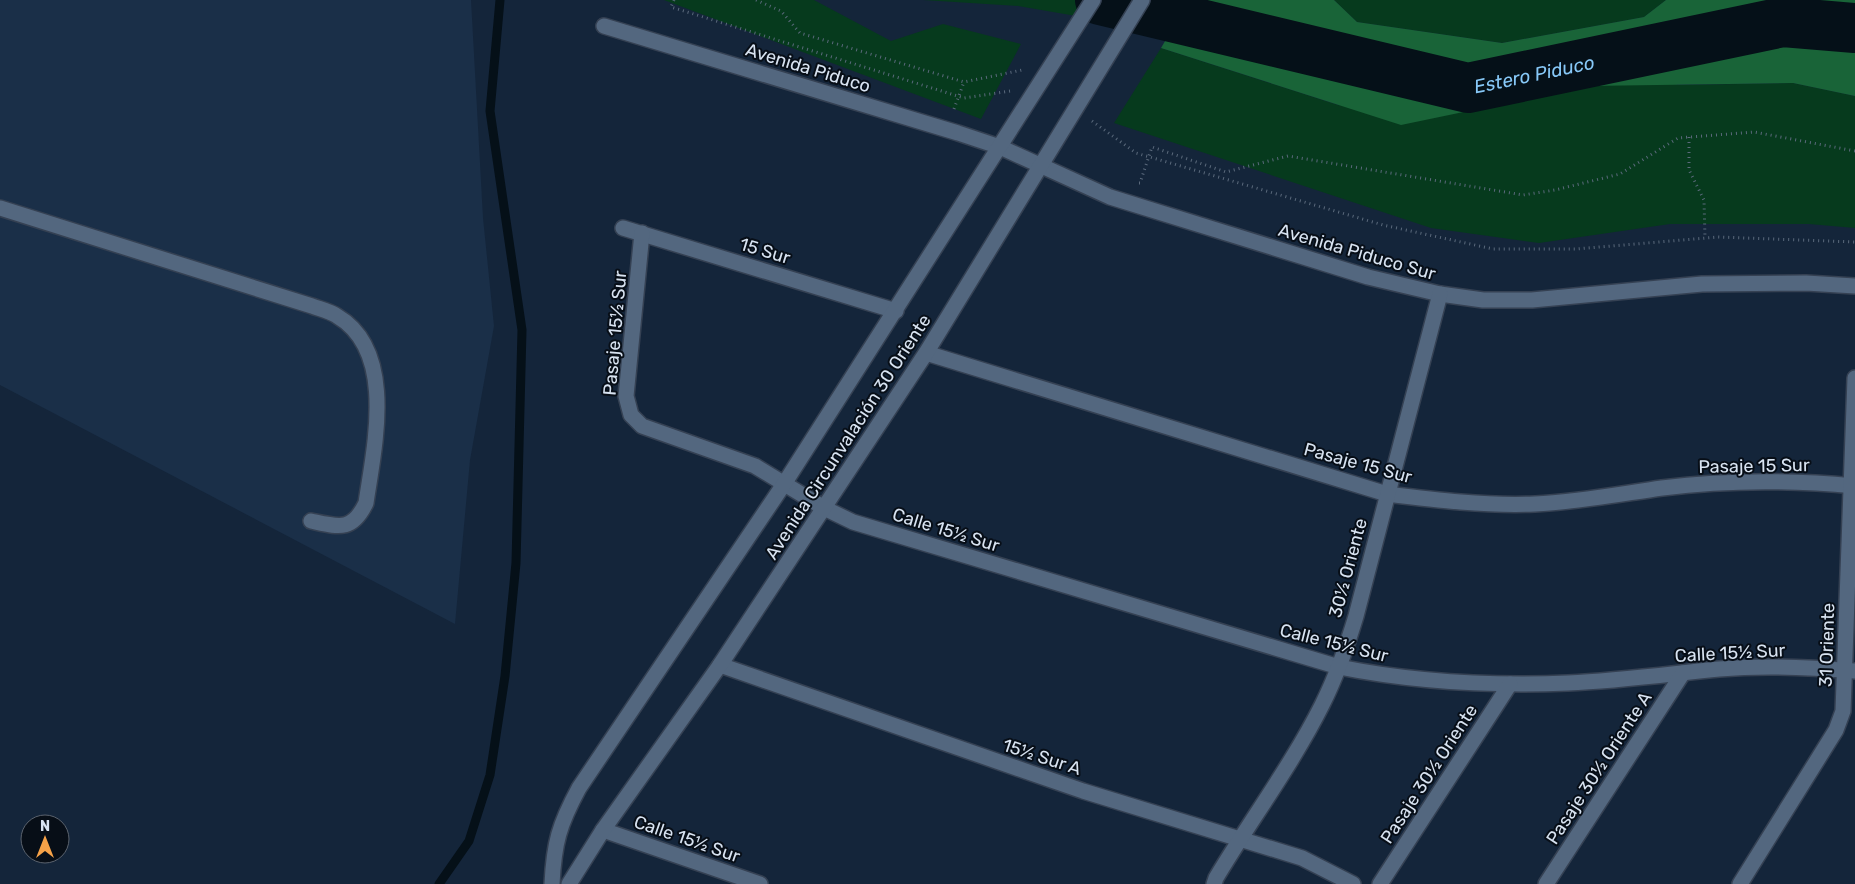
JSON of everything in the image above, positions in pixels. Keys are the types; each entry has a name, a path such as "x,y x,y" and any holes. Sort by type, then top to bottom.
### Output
{"street":[{"name":"Avenida Circunvalación 30 Oriente","path":"552,884 554,854 562,819 579,788 784,484 1094,0"},
{"name":"Avenida Circunvalación 30 Oriente","path":"570,884 603,830 720,665 926,353 1142,0"},
{"name":"Avenida Piduco","path":"604,26 1000,147 1042,165"},
{"name":"Avenida Piduco Sur","path":"1042,165 1110,197 1368,277 1440,294 1483,300 1532,300 1702,284 1806,282 1855,286"},
{"path":"0,208 312,306 337,316 355,331 367,352 374,375 378,400 366,503 360,517 347,525 339,527 311,521"},
{"name":"15 Sur","path":"623,228 896,311"},
{"name":"Pasaje 15½ Sur","path":"642,233 626,396 631,415 642,426 755,466 824,508"},
{"name":"30½ Oriente","path":"1214,884 1239,838 1311,726 1339,667 1356,616 1440,294"},
{"name":"Pasaje 15 Sur","path":"926,353 1388,494 1440,501 1533,504 1573,501 1713,483 1768,481 1853,486"},
{"name":"31 Oriente","path":"1740,884 1836,730 1843,711 1850,671 1855,378"},
{"name":"Calle 15½ Sur","path":"824,508 865,525 1339,667 1404,678 1510,684 1568,683 1755,668 1850,671"},
{"name":"15½ Sur A","path":"720,665 1074,788 1302,858 1353,884"},
{"name":"Pasaje 30½ Oriente A","path":"1546,884 1683,673"},
{"name":"Pasaje 30½ Oriente","path":"1380,884 1510,684"},
{"name":"Calle 15½ Sur","path":"603,830 740,881 760,884"}],"path":[{"path":"674,0 671,7 964,98 1006,91 1034,93"},
{"path":"756,0 781,11 800,33 964,82 1022,70"},
{"path":"1076,110 1136,153 1383,225 1492,250 1576,250 1705,238 1855,242"},
{"path":"1132,181 1140,183 1152,147 1226,172 1288,156 1523,195 1555,190 1620,174 1678,138 1754,132 1855,151"},
{"path":"1689,137 1689,170 1704,200 1705,238"}],"shaded area":[{"path":"0,0 471,0 483,218 494,326 470,460 455,624 0,385"}],"green space":[{"path":"664,0 814,0 891,41 943,24 1021,44 981,119"},
{"path":"923,0 1257,0 1274,9 1679,85 1793,83 1855,96 1855,228 1809,224 1670,224 1539,243 1431,228 1114,123 1161,48 1341,106 1214,45 1152,29 1018,6"},
{"path":"1189,0 1334,0 1357,22 1502,43 1644,17 1666,0 1855,0 1855,96 1793,83 1588,86 1401,125 1161,48"},
{"path":"1334,0 1666,0 1644,17 1502,43 1357,22"}],"waterway":[{"path":"439,884 469,841 490,775 505,676 516,563 522,330 490,111 500,0"},
{"name":"Estero Piduco","path":"1100,0 1468,88 1783,22 1855,28"}]}
